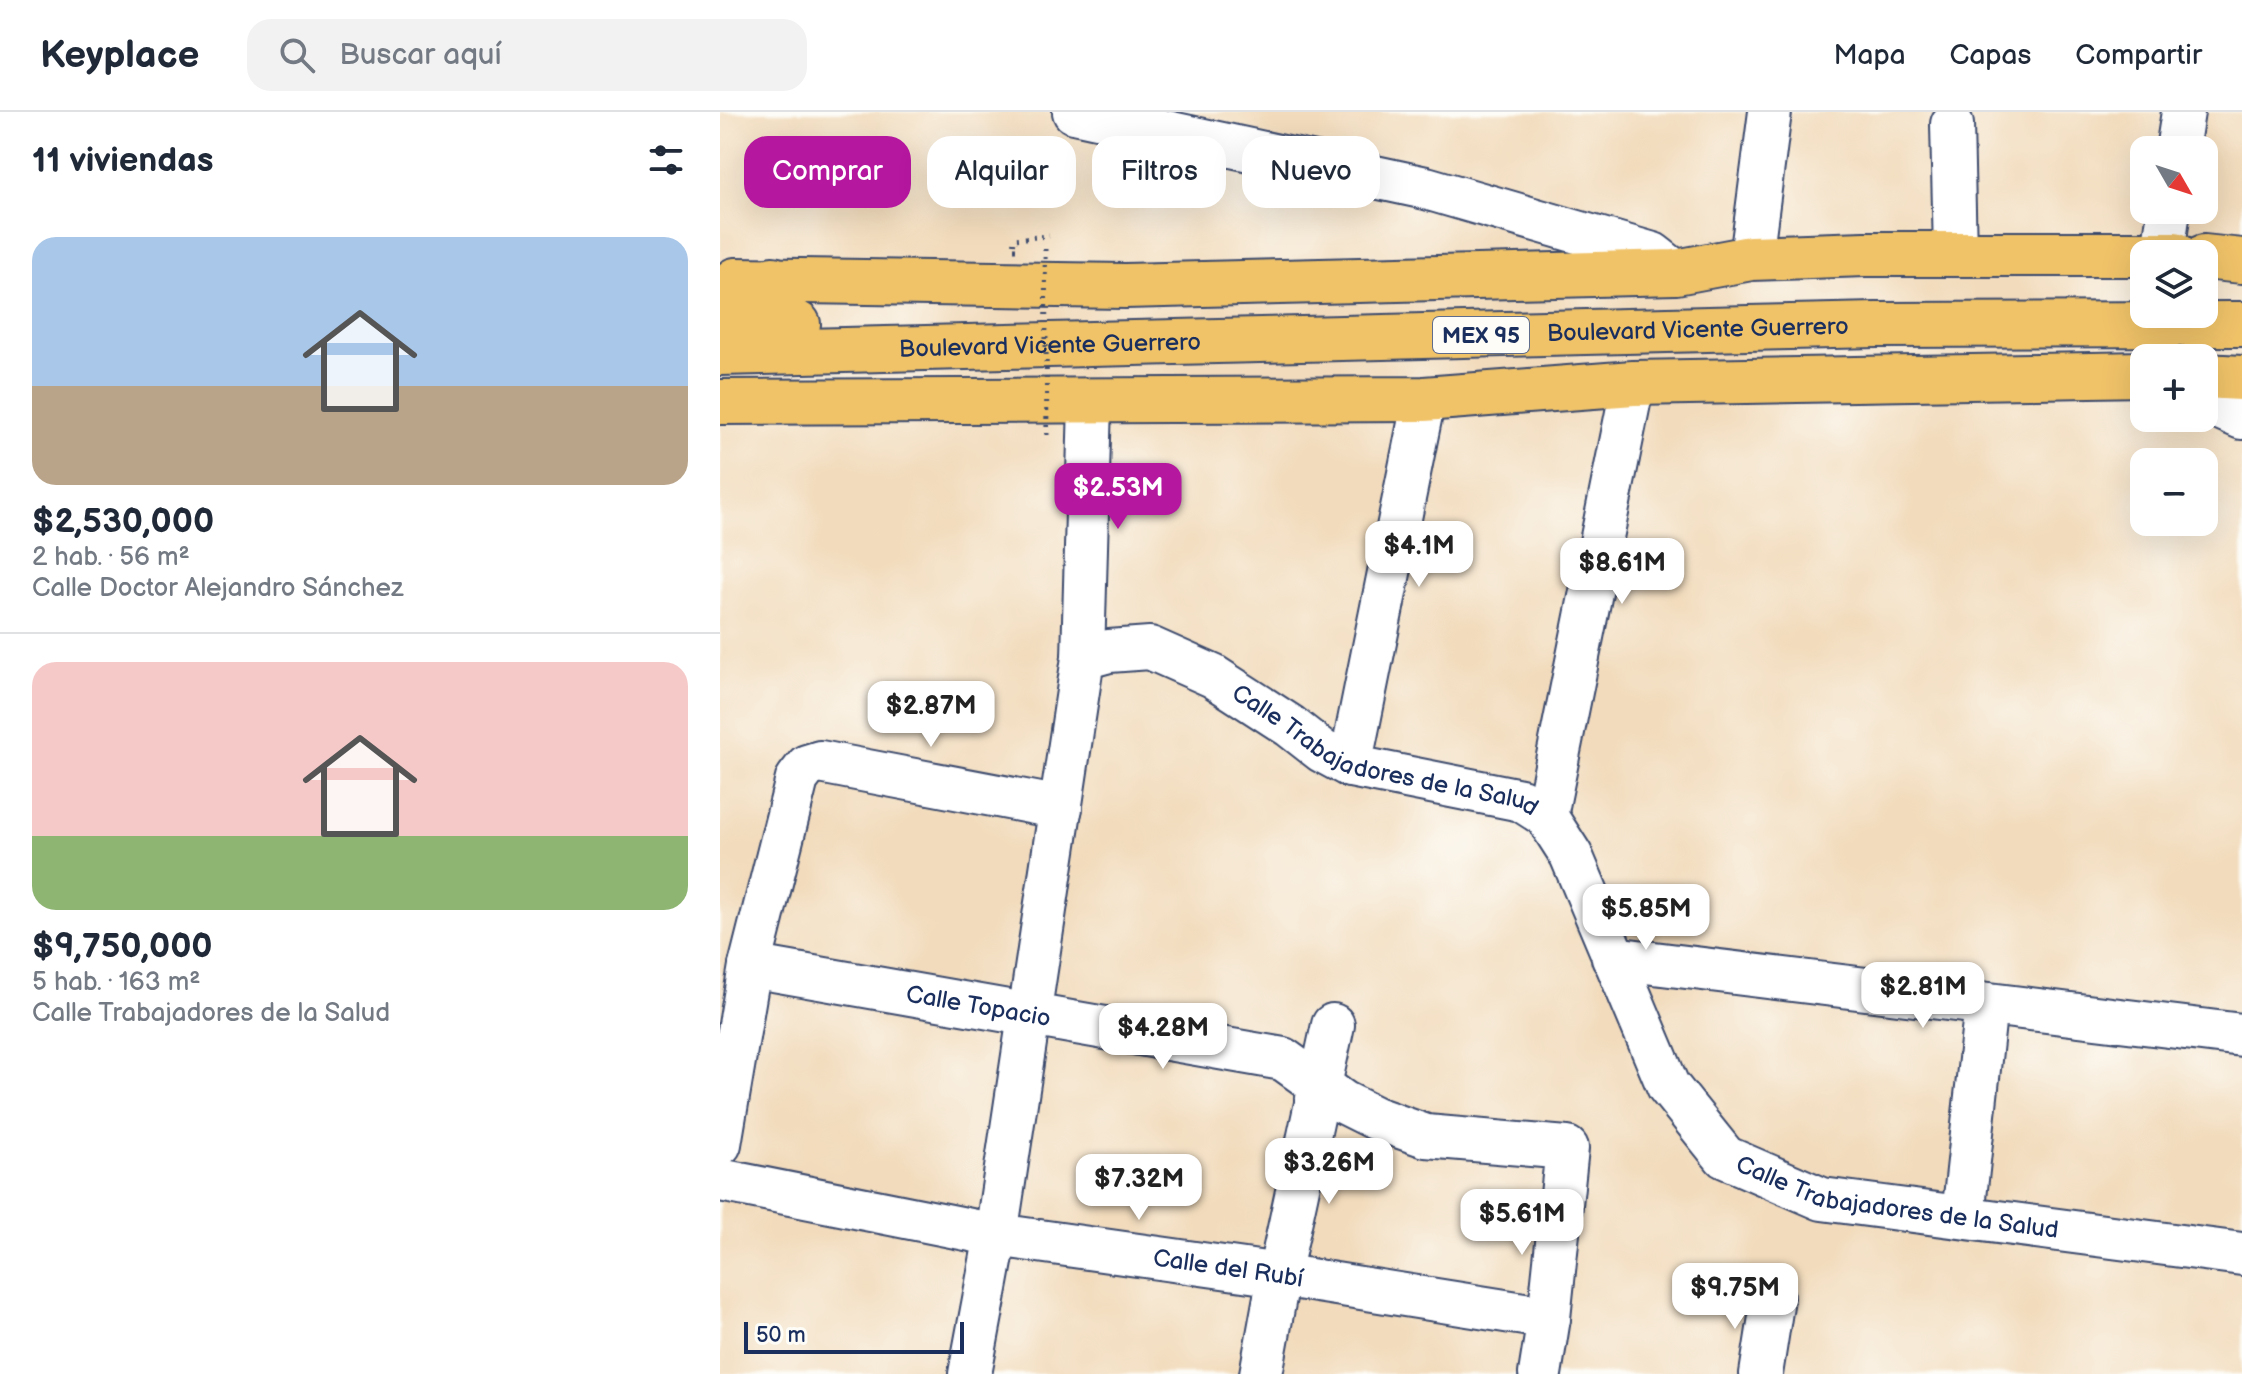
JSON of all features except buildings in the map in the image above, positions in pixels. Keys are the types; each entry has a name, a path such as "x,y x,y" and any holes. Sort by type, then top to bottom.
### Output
{"main road":[{"path":"720,281 773,279 1125,286 1676,272 1751,258 1865,254 2130,255"},
{"path":"2218,259 2242,261"},
{"path":"720,303 773,279"},
{"path":"2218,296 2242,292"},
{"name":"Boulevard Vicente Guerrero","path":"720,321 835,325 1335,309 1899,299 2130,299"},
{"path":"2218,299 2242,299"},
{"name":"Boulevard Vicente Guerrero","path":"720,353 1876,325 2242,324"},
{"path":"720,402 1424,399 1633,383 2130,374"},
{"path":"2218,377 2242,378"}],"street":[{"path":"1074,112 1426,188 1653,254 1676,272"},
{"path":"1751,258 1770,112"},
{"path":"2179,136 2183,112"},
{"path":"1952,124 1955,253"},
{"path":"1546,816 1633,383"},
{"path":"1350,766 1424,399"},
{"path":"970,1374 996,1235 1083,658 1090,402"},
{"path":"2218,407 2242,418"},
{"name":"Calle Trabajadores de la Salud","path":"1083,658 1109,651 1150,648 1213,676 1290,726 1322,751 1350,766 1521,800 1546,816 1571,855 1668,1086 1725,1157 1822,1199 2242,1254"},
{"path":"720,1144 750,966 797,779 807,766 820,762 1061,808"},
{"path":"1613,958 2242,1035"},
{"name":"Calle Topacio","path":"750,966 1283,1059 1321,1087 1375,1118 1426,1136 1567,1148 1549,1318"},
{"path":"1963,1216 1986,1004"},
{"path":"1261,1374 1333,1025"},
{"name":"Calle del Rubí","path":"720,1180 996,1235 1279,1275 1549,1318"},
{"path":"1761,1374 1773,1298"},
{"path":"1540,1374 1549,1318"}],"path":[{"path":"1029,249 1013,249 1014,239 1049,236"},
{"path":"1045,249 1047,435"}]}
